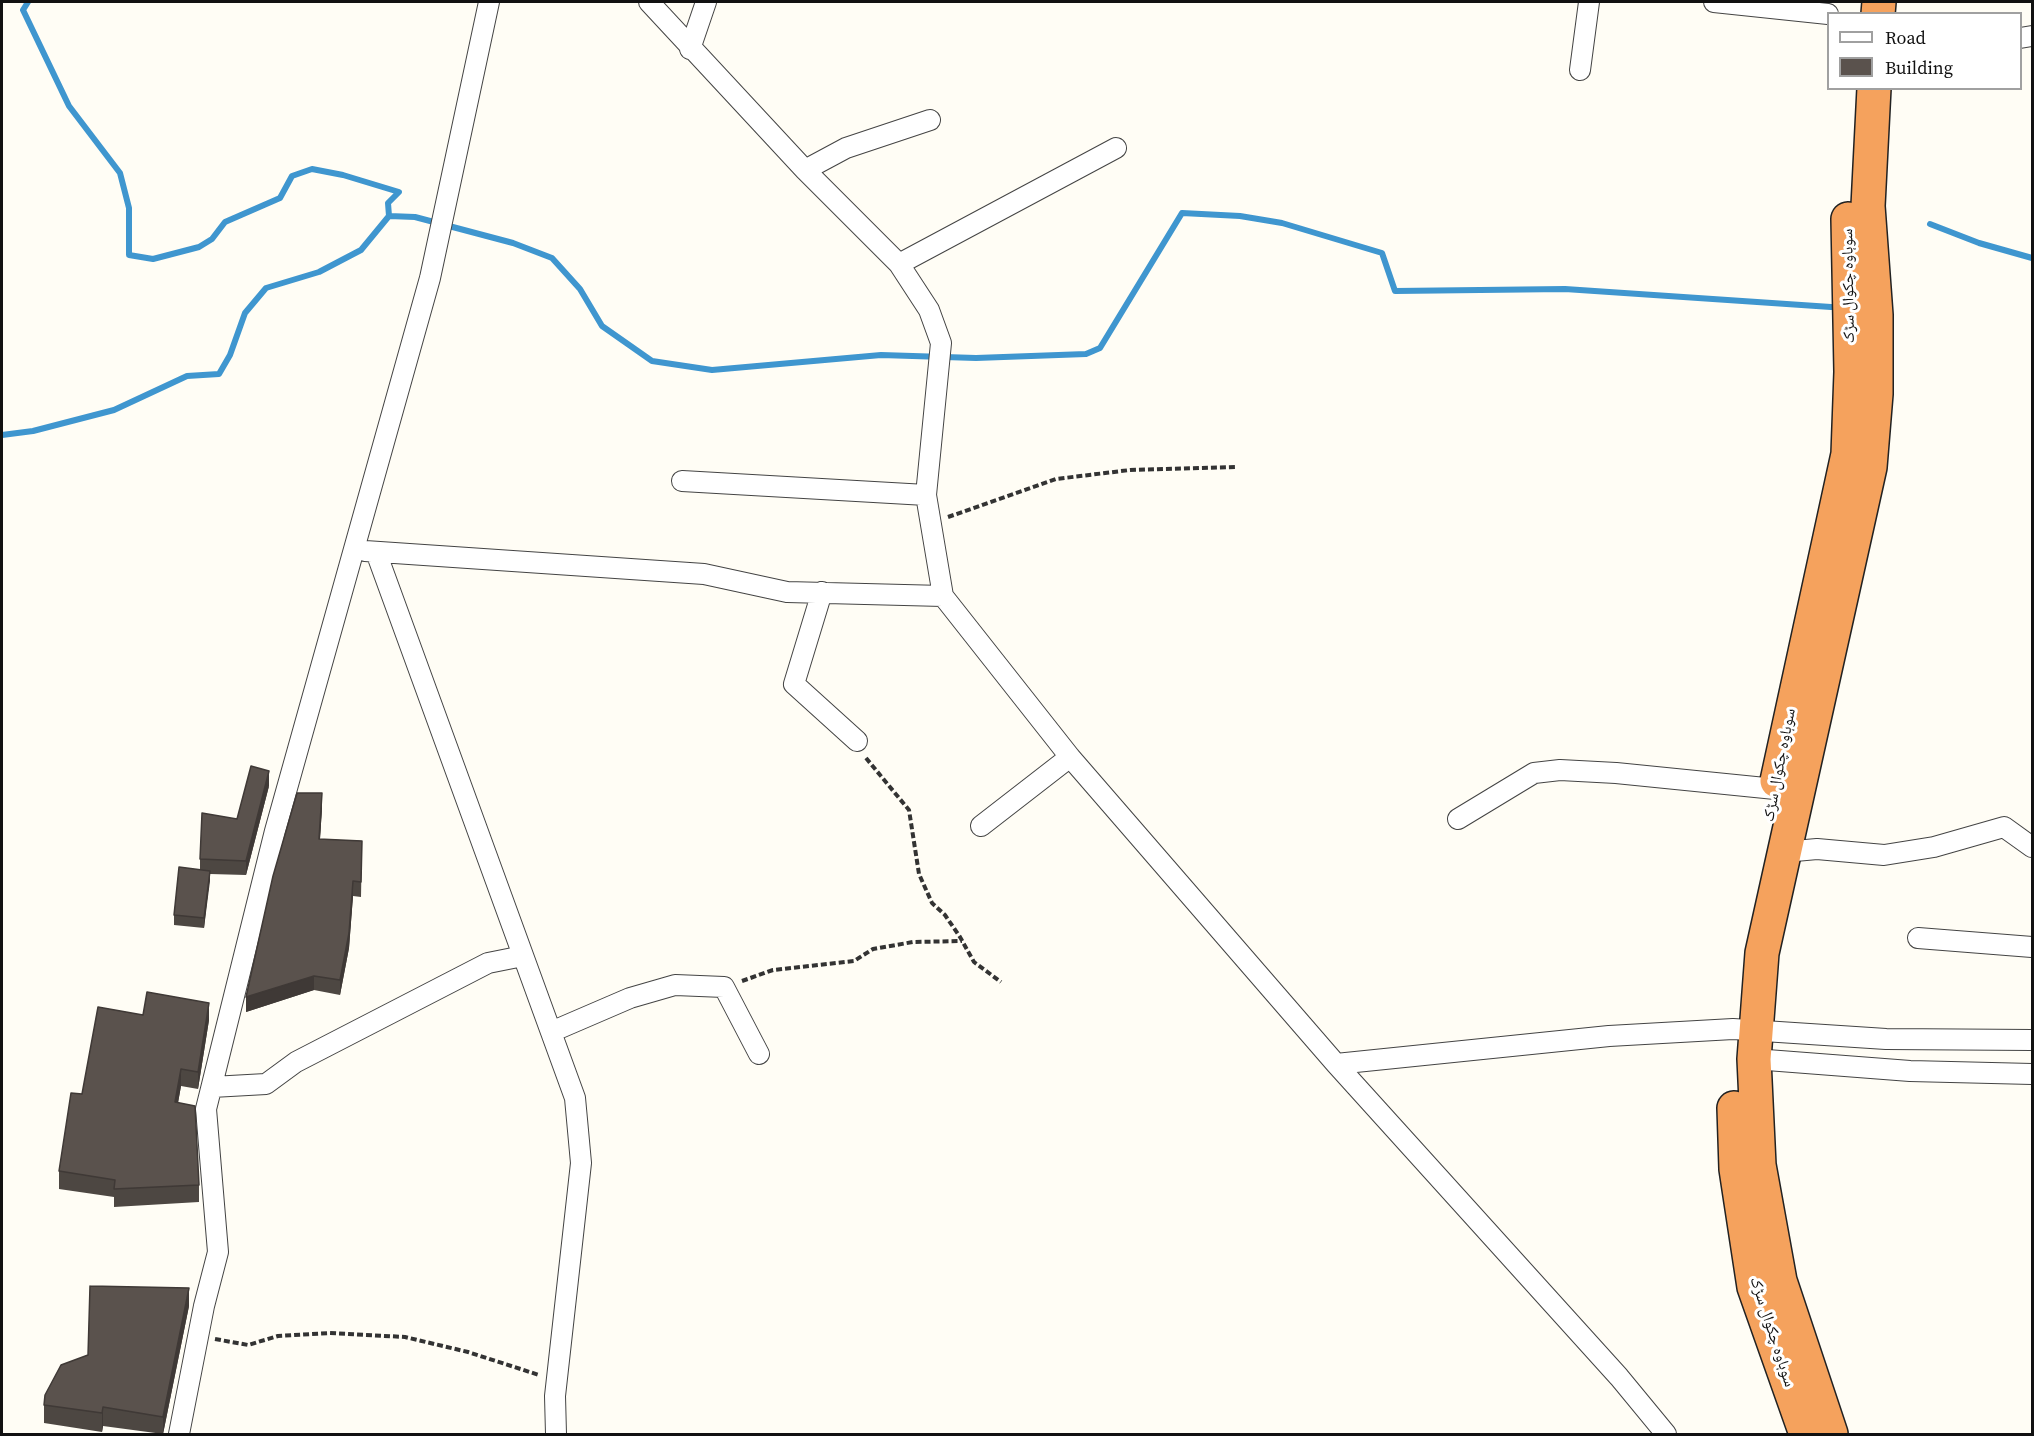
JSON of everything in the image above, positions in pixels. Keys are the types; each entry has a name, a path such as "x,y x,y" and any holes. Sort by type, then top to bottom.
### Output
{"highway":[{"name":"سوہاوہ چکوال سڑک","path":"1806,1434 1754,1287 1736,1169 1747,1039 1742,958 1775,789 1848,454 1851,372 1848,211 1856,90"},
{"path":"1831,1434 1780,1281 1759,1165 1747,1039 1762,953 1870,467 1876,394 1875,315 1868,206 1874,90"}],"street":[{"path":"179,1434 198,1336 219,1252 206,1109 275,831 430,278 489,2"},
{"path":"649,2 690,49 805,170 899,264 929,310 941,344 926,495 943,596 1070,757 1336,1064 1619,1377 1666,1434"},
{"path":"690,49 706,2"},
{"path":"1580,70 1589,2"},
{"path":"1714,2 1827,14"},
{"path":"805,170 846,148 930,120"},
{"path":"899,264 1116,148"},
{"path":"682,481 926,495"},
{"path":"354,550 704,574 788,592 943,596"},
{"path":"376,552 575,1098 581,1163 557,1381 556,1434"},
{"path":"822,592 794,684 857,741"},
{"path":"981,826 1070,757"},
{"path":"1458,819 1534,772 1560,770 1616,773 1775,789"},
{"path":"1784,852 1817,849 1884,855 1934,847 2004,827 2032,847"},
{"path":"1918,938 2032,947"},
{"path":"212,1087 266,1084 296,1062 488,963 523,956"},
{"path":"551,1032 630,998 675,985 724,987 759,1053"},
{"path":"1336,1064 1610,1036 2032,1040"},
{"path":"1747,1039 1910,1071 2032,1074"}],"path":[{"path":"930,523 1056,479 1130,470 1235,467"},
{"path":"857,741 872,768 909,810 919,874 932,903 945,915 974,962 1001,982"},
{"path":"724,987 773,970 854,961 873,949 913,942 963,941"},
{"path":"198,1336 248,1345 278,1336 330,1333 405,1337 468,1352 557,1381"}],"building":[{"path":"251,766 269,771 246,861 200,859 202,813 237,819"},
{"path":"297,793 322,793 319,839 362,841 361,882 353,881 349,933 340,980 314,976 246,997 273,876"},
{"path":"179,867 210,871 204,918 174,915"},
{"path":"147,992 209,1003 198,1072 181,1069 175,1102 195,1106 199,1185 114,1189 115,1180 59,1171 71,1093 82,1094 98,1007 143,1015"},
{"path":"90,1286 189,1288 163,1417 103,1407 102,1413 44,1405 45,1395 61,1365 88,1355"}],"waterway":[{"path":"28,2 23,10 69,106 120,173 129,208 129,255 153,259 199,247 212,239 225,222 280,198 292,176 312,169 343,175 399,192 388,203 389,216 415,217 513,243 552,258 580,289 602,326 652,361 712,370 881,355 976,358 1086,354 1100,348 1182,213 1240,216 1282,223 1382,253 1395,291 1565,289 1831,307"},
{"path":"2,435 33,431 114,410 187,376 219,374 230,355 245,313 266,288 319,272 361,250 389,216"},
{"path":"1930,224 1979,243 2032,258"}]}
